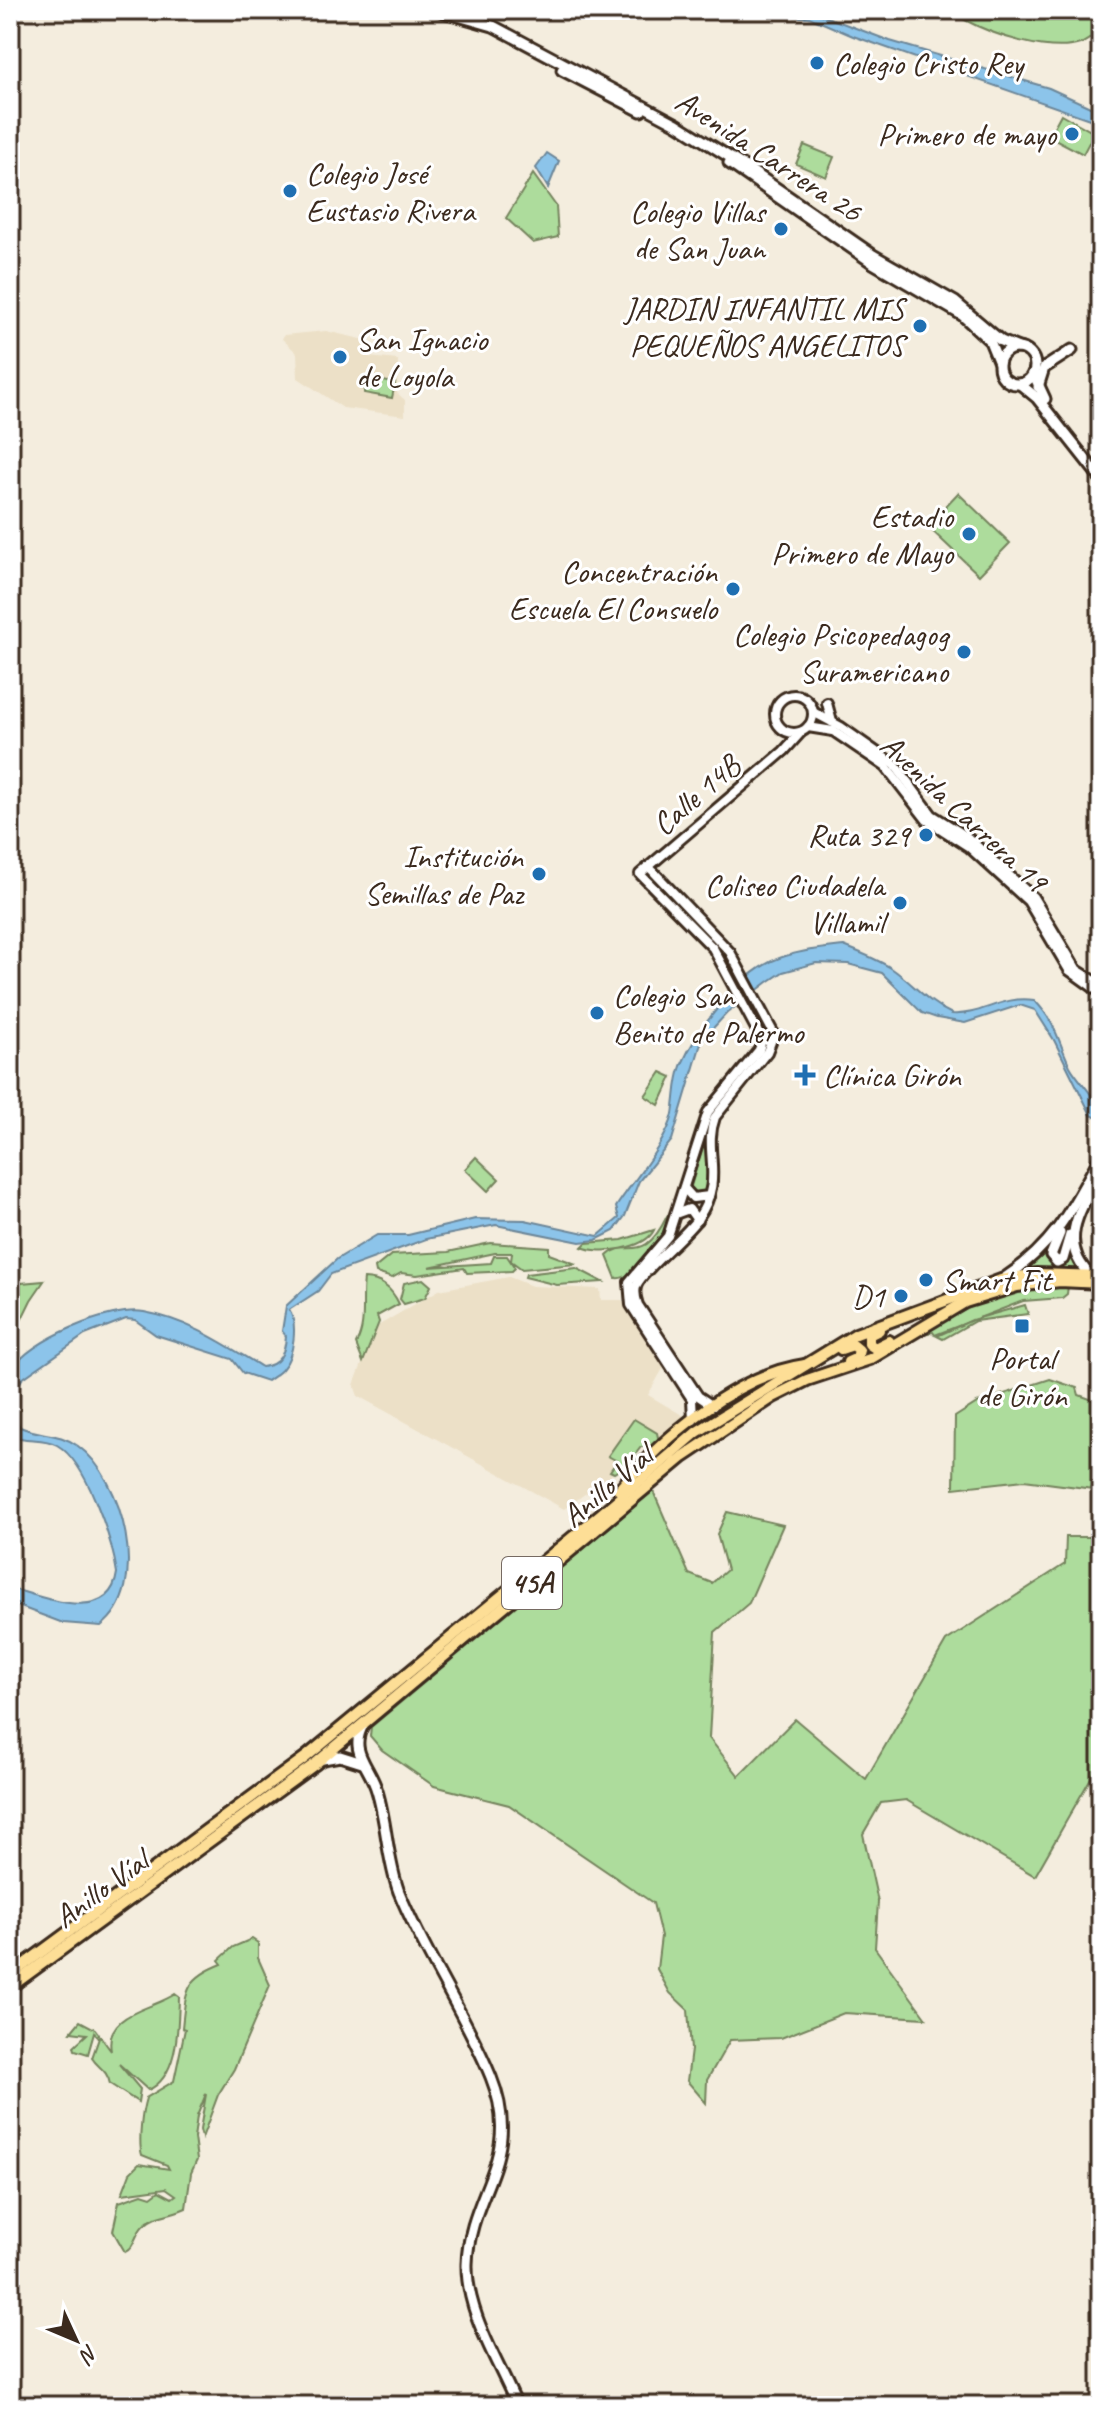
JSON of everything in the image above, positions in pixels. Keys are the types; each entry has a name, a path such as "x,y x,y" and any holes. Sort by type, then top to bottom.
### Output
{"highway":[{"name":"Anillo Víal","path":"10,1975 306,1757 697,1432 856,1334 1001,1280 1037,1274 1101,1276"},
{"name":"Anillo Víal","path":"10,1987 315,1764 693,1449 773,1397 870,1359 965,1302 998,1290 1060,1281 1101,1283"},
{"path":"909,1314 871,1334 868,1343 875,1348 916,1329"},
{"path":"601,1514 634,1472 673,1435 715,1406 765,1376 815,1362 850,1345 859,1350 857,1358 826,1375"}],"main road":[{"name":"Avenida Carrera 26","path":"437,10 482,24 629,98 720,150 873,255 955,302 1001,341 1018,348"},
{"name":"Avenida Carrera 26","path":"482,24 717,156 873,263 950,307 990,341 999,363"},
{"path":"1101,471 1038,391 1032,356 1018,348 1006,352 999,363 1004,379 1020,384 1037,398 1101,479"},
{"path":"1038,391 1044,368 1072,350"},
{"path":"1020,384 1033,373"},
{"path":"1101,1155 1062,1226 1051,1255 1057,1262 1063,1259 1075,1223 1101,1172"},
{"path":"1075,1223 1074,1253 1089,1274"},
{"path":"1001,1280 1030,1260 1062,1226"},
{"path":"364,1724 356,1747 378,1795 402,1898 484,2061 500,2103 502,2146 470,2237 468,2276 483,2328 517,2406"},
{"path":"315,1764 340,1756 365,1765"}],"street":[{"path":"800,696 808,702 813,712 804,730 784,731 776,721 775,712 784,698 800,696"},
{"path":"827,703 827,714 833,722"},
{"name":"Avenida Carrera 19","path":"813,712 833,722 895,765 932,815 967,837 1033,897 1077,970 1101,985"},
{"name":"Avenida Carrera 19","path":"804,730 833,731 886,767 927,820 969,847 1028,901 1069,970 1101,993"},
{"name":"Calle 14B","path":"684,1188 708,1112 759,1050 762,1040 731,977 706,939 640,874 784,751 804,730"},
{"name":"Calle 14B","path":"784,731 784,751"},
{"path":"649,867 714,932 742,970 774,1034 771,1045 725,1101 712,1124 714,1176 710,1195 697,1220 640,1278 635,1297 698,1396 705,1404 715,1406"},
{"path":"693,1420 692,1399 631,1305 627,1292 633,1276 663,1245 684,1188 697,1199 710,1195"},
{"path":"677,1213 689,1209 697,1220"}],"shaded area":[{"path":"326,331 370,341 369,357 398,360 397,393 405,400 405,416 343,408 298,378 297,353 282,339 284,335"},
{"path":"509,1277 532,1286 600,1289 601,1300 622,1300 665,1365 648,1395 689,1419 660,1443 645,1441 618,1470 564,1509 358,1396 354,1385 376,1327 439,1290"}],"green space":[{"path":"1016,10 1101,10 1101,29 1083,43 1053,47 1006,37 965,20"},
{"name":"Primero de mayo","path":"1061,114 1094,133 1083,154 1049,136"},
{"path":"804,145 834,157 826,177 796,164"},
{"path":"533,174 556,206 558,237 533,243 506,218"},
{"path":"364,378 395,383 392,398 364,393"},
{"name":"Estadio Primero de Mayo","path":"958,493 1010,543 979,575 927,526"},
{"path":"661,1072 672,1077 659,1105 645,1096"},
{"path":"706,1135 710,1166 707,1190 698,1196 691,1193 691,1186"},
{"path":"476,1157 499,1179 488,1191 465,1169"},
{"path":"667,1216 671,1217 662,1235 640,1265 624,1277 616,1278 607,1256 622,1249 643,1246 658,1232"},
{"path":"654,1230 641,1242 621,1249 582,1247 586,1243 622,1240"},
{"path":"1057,1236 1047,1259 1061,1266 1067,1263 1070,1244 1072,1259 1079,1269 1020,1273"},
{"path":"490,1243 549,1247 549,1254 576,1264 522,1269 511,1261 512,1253 495,1253 429,1267 491,1263 494,1256 507,1256 515,1268 512,1271 467,1273 464,1268 417,1275 401,1273 392,1278 376,1273 375,1268 391,1255 448,1252"},
{"path":"576,1268 603,1282 557,1285 525,1277 526,1274"},
{"path":"364,1279 385,1286 399,1304 377,1316 379,1322 363,1362 356,1344 363,1321"},
{"path":"423,1279 431,1286 425,1298 404,1304 400,1299 404,1283"},
{"path":"44,1281 31,1300 10,1343 10,1284"},
{"path":"1047,1285 1068,1286 1067,1294 1062,1298 1023,1301 935,1335 933,1332 912,1336 993,1296"},
{"path":"1025,1305 1028,1314 975,1321 943,1339 937,1336 972,1320"},
{"path":"1050,1379 1077,1388 1079,1395 1101,1403 1101,1490 1024,1480 954,1488 955,1417 977,1403"},
{"path":"634,1419 657,1433 659,1442 655,1447 641,1447 627,1465 614,1473 610,1471 617,1461 608,1456"},
{"path":"653,1491 689,1574 712,1583 727,1570 717,1534 727,1512 783,1525 749,1603 715,1632 709,1738 739,1776 795,1719 866,1779 946,1641 1065,1564 1066,1537 1101,1537 1101,1771 1096,1769 1035,1876 906,1800 881,1803 863,1834 878,1902 875,1948 926,2018 844,2013 781,2038 730,2040 707,2080 706,2103 687,2081 691,2050 688,2010 670,1993 657,1969 661,1936 653,1903 509,1805 434,1786 382,1750 370,1736 371,1727"},
{"path":"252,1939 258,1943 258,1958 270,1985 234,2069 218,2095 202,2138 200,2130 206,2094 197,2116 194,2138 197,2160 191,2173 186,2208 148,2222 125,2252 113,2231 119,2202 142,2194 151,2197 159,2191 172,2198 176,2195 166,2188 122,2194 130,2173 139,2164 169,2169 167,2165 142,2155 142,2118 146,2098 174,2081 185,2029 182,2028 187,1994 201,1974 222,1964 219,1960 233,1947"},
{"path":"175,1994 179,1997 175,2049 166,2074 148,2090 119,2064 140,2089 138,2102 110,2084 105,2072 92,2058 99,2038 94,2033 88,2054 75,2050 74,2046 87,2034 71,2032 80,2021 95,2029 111,2051 111,2038 122,2020"}],"water":[{"path":"779,10 808,10 890,41 1049,88 1101,112 1101,123 853,36 809,17 795,17"},
{"path":"547,153 559,161 548,188 536,168"},
{"path":"844,946 891,968 952,1014 973,1012 1012,1000 1034,1000 1052,1024 1070,1066 1094,1098 1101,1120 1091,1115 1054,1040 1035,1010 1020,1005 965,1023 937,1018 922,1013 882,973 848,964 816,963 783,972 768,982 727,1013 702,1040 672,1140 639,1181 625,1216 614,1231 596,1240 580,1242 496,1225 426,1239 331,1274 318,1291 289,1310 294,1331 290,1356 282,1370 267,1381 243,1373 232,1359 156,1335 135,1320 126,1319 85,1335 22,1379 10,1400 12,1370 35,1347 72,1328 112,1314 144,1312 160,1316 206,1334 262,1367 273,1364 284,1348 286,1336 282,1331 286,1306 337,1259 377,1235 408,1235 475,1219 525,1220 598,1236 619,1218 616,1207 664,1137 673,1114 681,1066 696,1037 731,992 772,961 798,953"},
{"path":"10,1407 20,1427 64,1438 78,1446 94,1461 108,1482 126,1534 128,1561 125,1586 116,1609 101,1626 63,1623 10,1603 10,1588 55,1601 88,1603 102,1599 112,1589 117,1573 104,1522 78,1468 57,1445 10,1434"}],"place":[{"name":"Colegio Cristo Rey","path":"817,63"},
{"name":"Primero de mayo","path":"1072,134"},
{"name":"Colegio José Eustasio Rivera","path":"290,191"},
{"name":"Colegio Villas de San Juan","path":"781,229"},
{"name":"JARDIN INFANTIL MIS PEQUEÑOS ANGELITOS","path":"920,326"},
{"name":"San Ignacio de Loyola","path":"340,357"},
{"name":"Estadio Primero de Mayo","path":"969,534"},
{"name":"Concentración Escuela El Consuelo","path":"733,589"},
{"name":"Colegio Psicopedagog Suramericano","path":"964,652"},
{"name":"Ruta 329","path":"926,835"},
{"name":"Institución Semillas de Paz","path":"539,874"},
{"name":"Coliseo Ciudadela Villamil","path":"900,903"},
{"name":"Colegio San Benito de Palermo","path":"597,1013"},
{"name":"Clínica Girón","path":"805,1075"},
{"name":"Smart Fit","path":"926,1280"},
{"name":"D1","path":"901,1296"},
{"name":"Portal de Girón","path":"1022,1326"}]}
